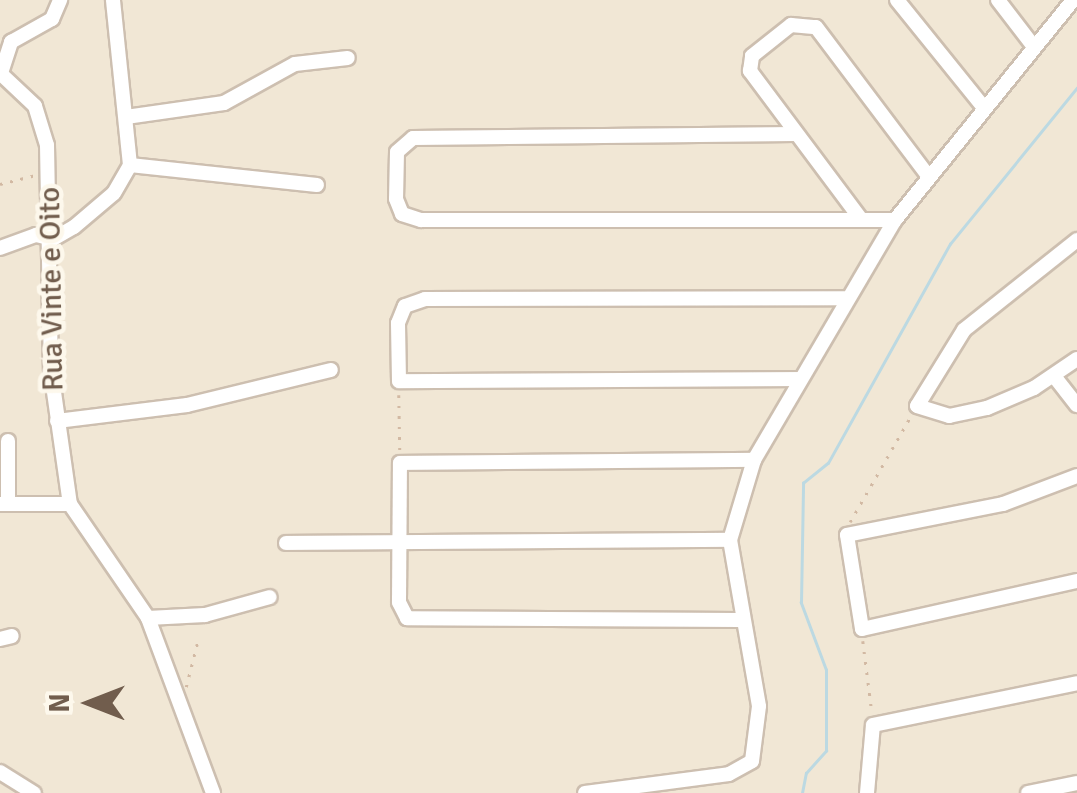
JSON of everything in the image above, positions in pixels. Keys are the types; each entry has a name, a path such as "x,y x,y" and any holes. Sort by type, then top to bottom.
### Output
{"street":[{"path":"0,73 11,42 52,19 60,0"},
{"path":"0,248 36,234 53,239 114,192 130,165 112,0"},
{"path":"897,0 984,108"},
{"path":"998,0 1034,47"},
{"path":"585,793 750,765 760,742 759,706 740,620 730,540 754,460 844,298 895,220 1073,0"},
{"path":"860,218 795,134 749,62 779,34 806,22 816,26 928,177"},
{"path":"126,117 224,102 296,64 348,58"},
{"name":"Rua Vinte e Oito","path":"0,73 35,106 48,172 53,239 50,372 70,504 148,618 213,793"},
{"path":"795,134 413,138 397,152 396,199 402,214 422,220 895,220"},
{"path":"130,165 317,185"},
{"path":"1077,240 964,330 917,406 936,415 969,413 1054,376 1077,358"},
{"path":"799,379 400,381 400,316 418,300 844,298"},
{"path":"57,421 188,405 331,370"},
{"path":"1054,376 1077,405"},
{"path":"8,441 4,504 70,504"},
{"path":"740,620 410,619 399,602 400,464 754,460"},
{"path":"1077,476 1003,504 847,535 862,629 1077,580"},
{"path":"286,543 730,540"},
{"path":"148,618 205,614 270,597"},
{"path":"867,793 873,725 1077,683"},
{"path":"0,772 34,793"},
{"path":"1028,793 1077,783"}],"path":[{"path":"0,184 48,172"},
{"path":"400,381 400,464"},
{"path":"847,535 917,406"},
{"path":"862,629 873,725"},
{"path":"182,702 198,640"}],"shaded area":[{"path":"0,0 1077,0 1077,793 0,793"}],"waterway":[{"path":"802,793 806,773 826,751 826,670 801,603 803,483 828,463 950,244 1077,88"}]}
